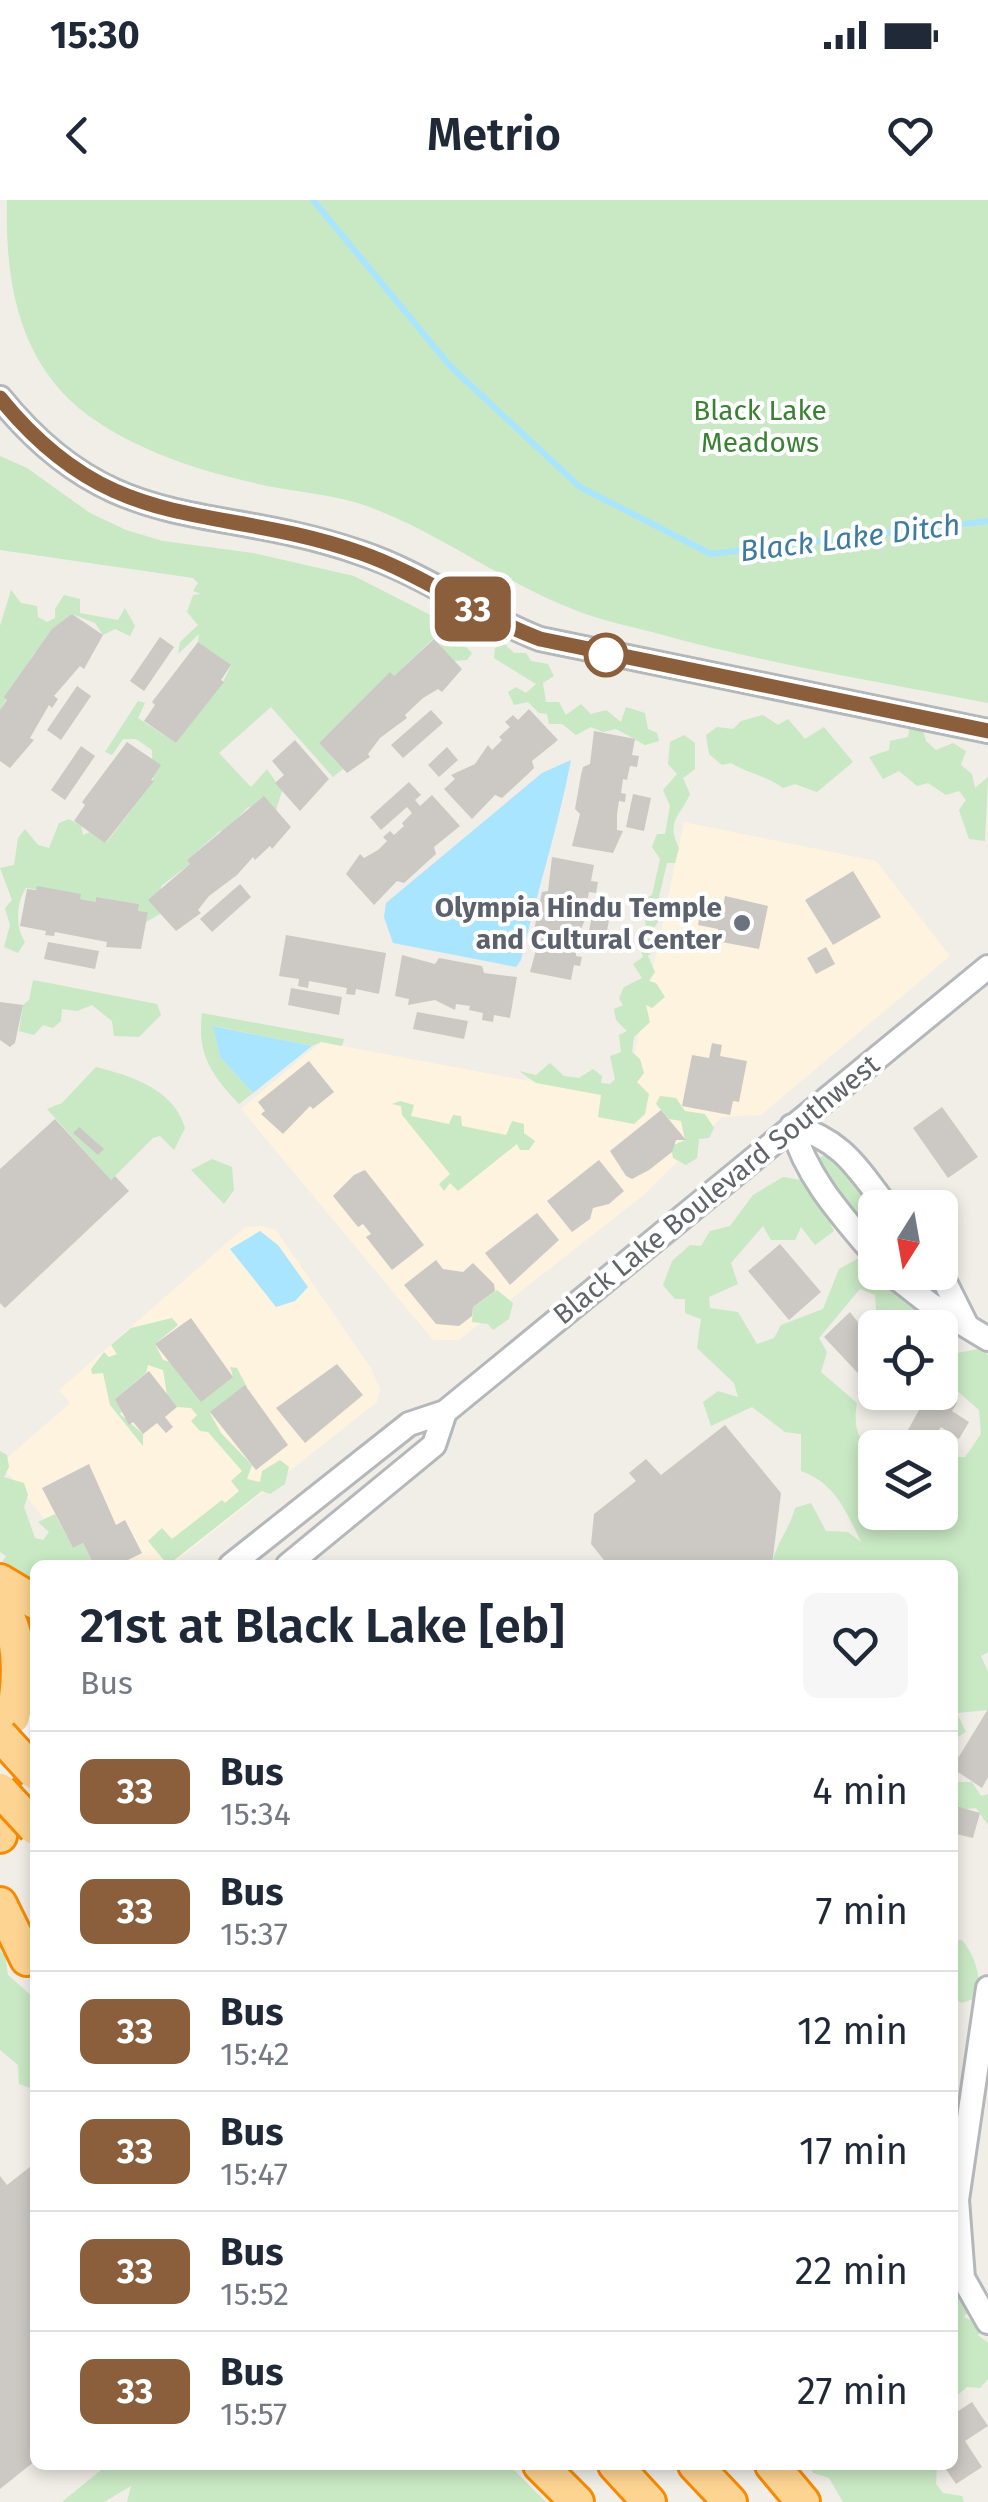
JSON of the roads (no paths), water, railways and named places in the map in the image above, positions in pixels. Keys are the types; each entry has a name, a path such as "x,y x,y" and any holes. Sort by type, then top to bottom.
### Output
{"highway":[{"path":"0,1581 30,1599"},
{"path":"0,1603 18,1658 18,1726 30,1759"},
{"path":"0,1790 12,1830"},
{"path":"0,1904 30,1961"},
{"path":"0,1934 30,1962"},
{"path":"545,2470 577,2502"},
{"path":"619,2470 648,2502"},
{"path":"700,2470 730,2502"},
{"path":"776,2470 803,2502"}],"street":[{"path":"0,398 64,462 126,499 164,512 318,539 364,554 497,623 540,639 988,731"},
{"name":"Black Lake Boulevard Southwest","path":"237,1560 413,1421 446,1412 988,966"},
{"path":"792,1126 821,1134 841,1148 874,1190"},
{"path":"792,1126 800,1152 820,1186 858,1234"},
{"path":"912,1290 988,1339"},
{"path":"949,1290 966,1324"},
{"name":"Black Lake Boulevard Southwest","path":"294,1560 434,1444 446,1412"},
{"path":"958,2193 988,1988"},
{"path":"958,2216 962,2278 988,2322"}],"water":[{"path":"571,760 521,960 516,967 393,943 384,917 386,903 542,773"},
{"path":"213,1026 312,1046 253,1093 220,1057"},
{"path":"260,1231 278,1245 308,1287 295,1301 276,1307 230,1249"}],"waterway":[{"name":"Black Lake Ditch","path":"313,200 451,367 580,487 711,554 988,521"}],"place":[{"name":"Olympia Hindu Temple and Cultural Center","path":"742,923"}],"park label":[{"name":"Black Lake Meadows","path":"760,426"}]}
